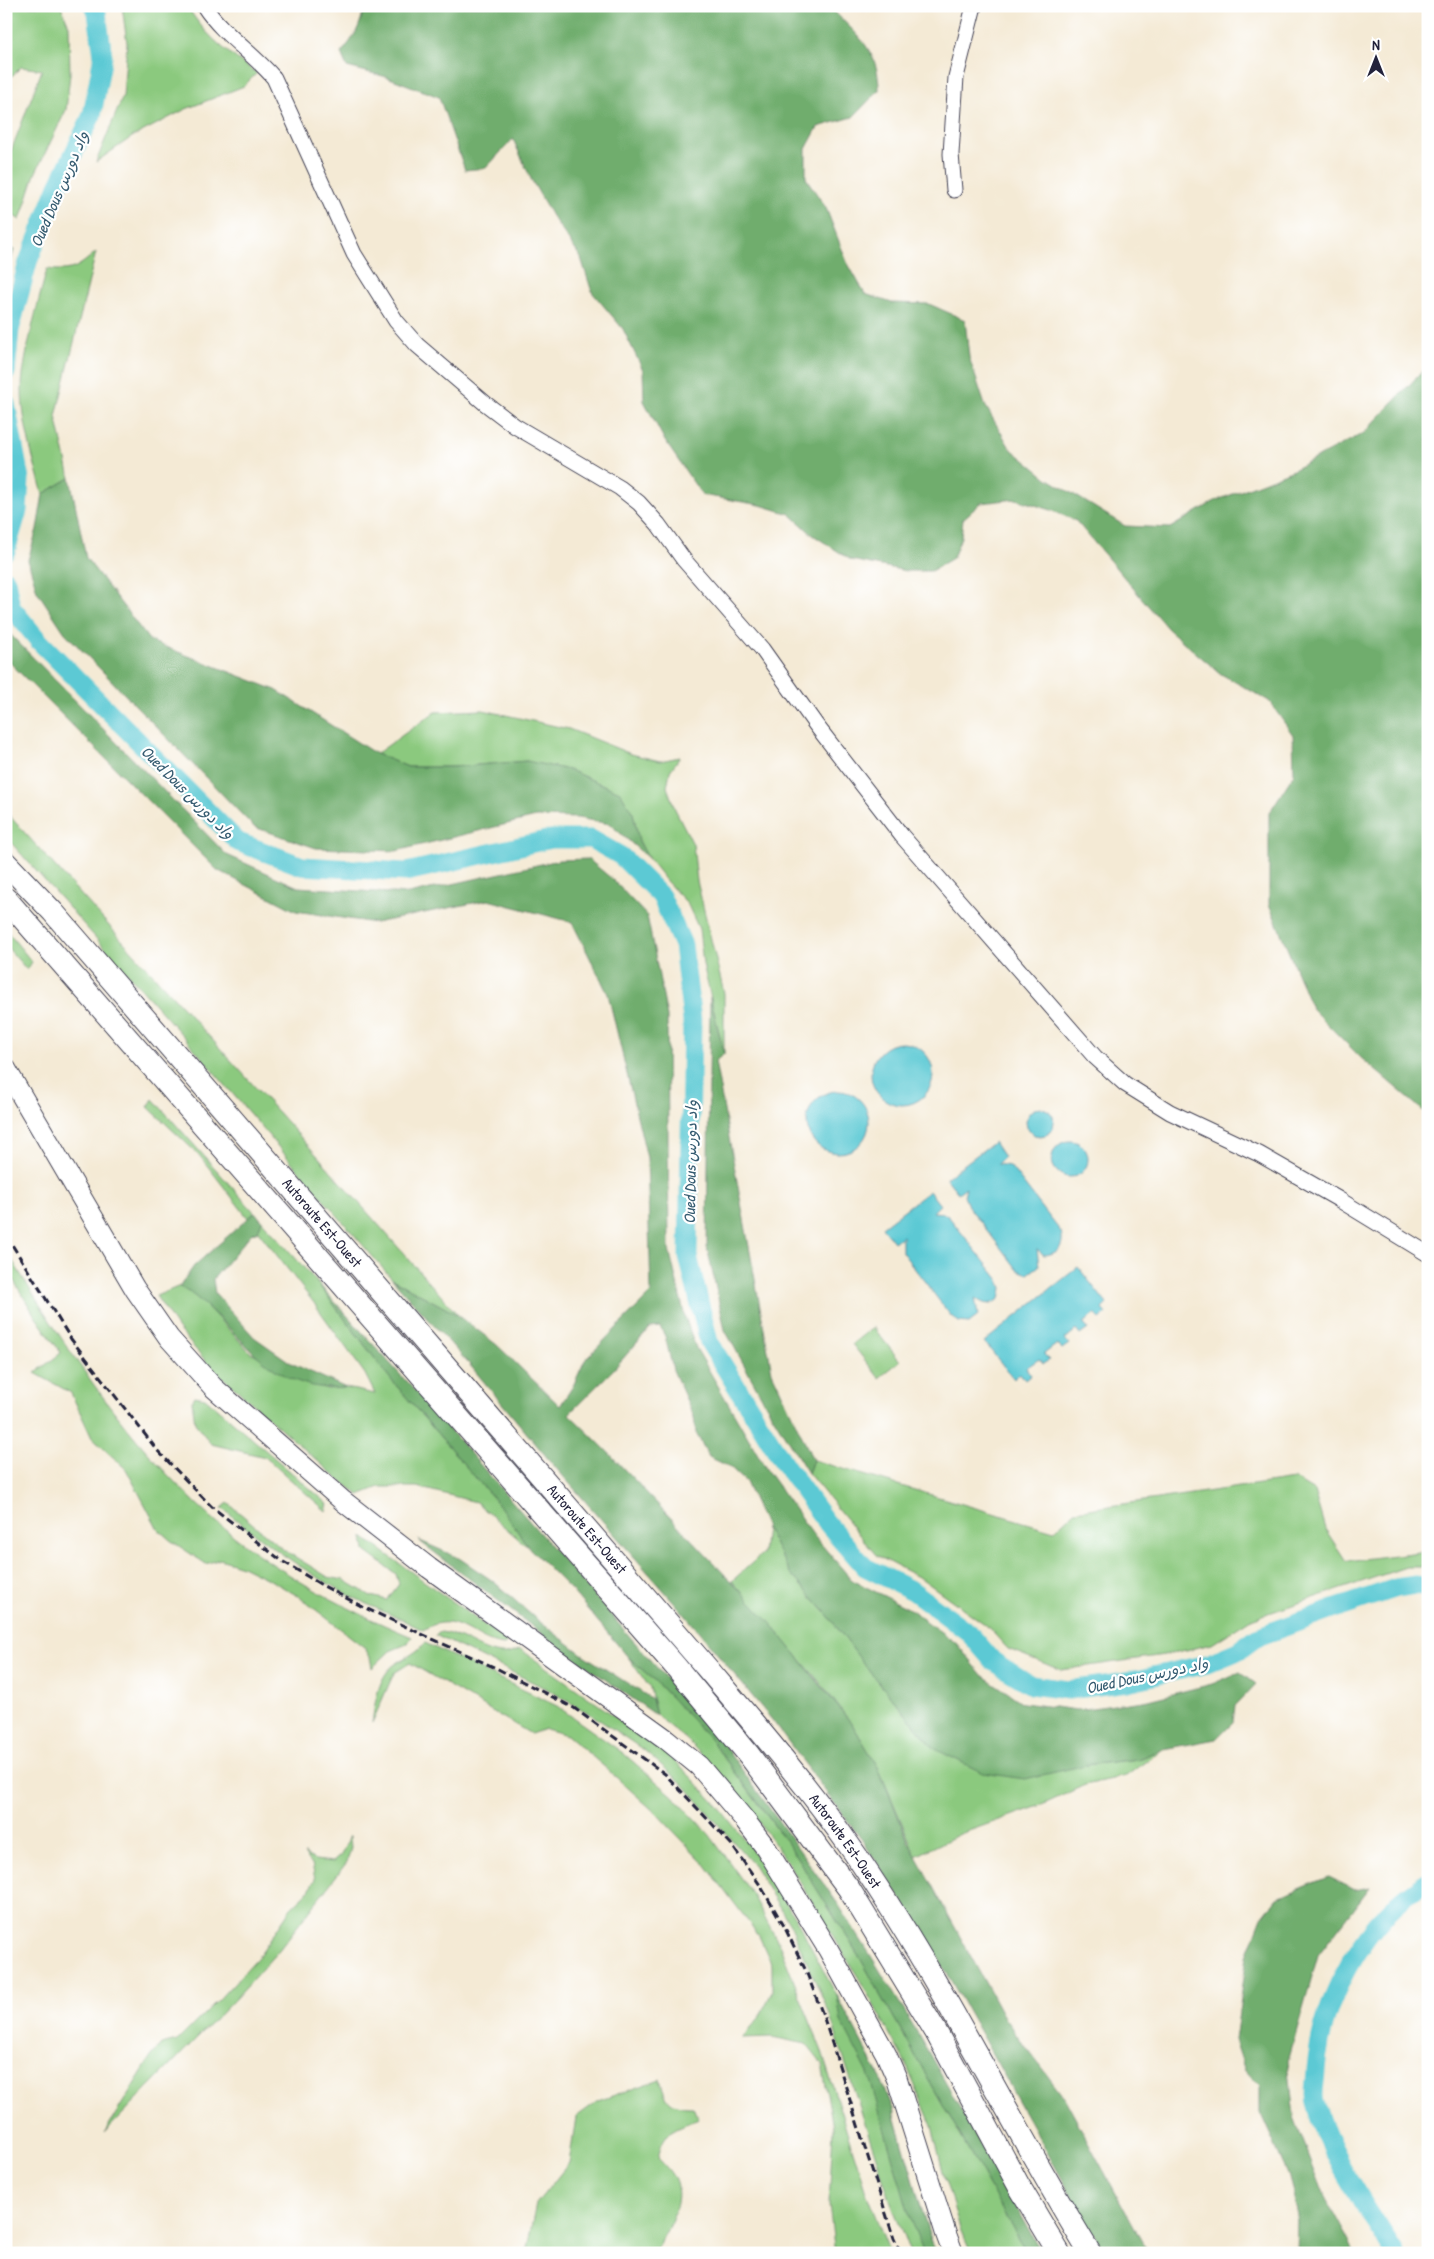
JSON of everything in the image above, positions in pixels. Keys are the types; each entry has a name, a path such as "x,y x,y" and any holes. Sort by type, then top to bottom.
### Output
{"highway":[{"name":"Autoroute Est-Ouest","path":"6,863 53,912 787,1763 851,1848 898,1920 946,1999 1039,2167 1090,2253"},
{"name":"Autoroute Est-Ouest","path":"6,899 670,1660 749,1755 849,1890 936,2032 1019,2186 1059,2253"}],"main road":[{"path":"6,1070 135,1289 169,1338 213,1387 343,1501 429,1568 666,1739 698,1766 744,1820 766,1848 797,1897 886,2054 907,2105 953,2253"}],"street":[{"path":"204,6 219,27 260,62 274,78 354,254 396,321 417,345 486,404 516,426 620,488 658,524 684,560 762,649 816,725 902,836 1095,1057 1125,1084 1170,1112 1259,1154 1338,1199 1428,1254"},
{"path":"954,190 951,154 956,77 974,6"}],"green space":[{"path":"6,6 61,6 69,26 70,74 66,110 35,174 20,220 6,211 6,164 42,70 21,67 6,82"},
{"path":"122,6 187,6 202,27 218,44 257,73 244,86 186,109 132,137 96,162 123,96 127,43"},
{"path":"364,6 829,6 857,34 870,53 875,63 879,90 853,117 818,127 806,149 806,178 826,208 847,262 865,294 892,303 929,304 965,320 969,357 985,405 1010,448 1047,478 1125,526 1170,528 1215,501 1291,471 1364,433 1428,365 1428,1115 1360,1057 1312,1009 1269,904 1269,813 1294,774 1293,735 1269,701 1221,674 1168,629 1076,521 1051,510 1016,499 981,503 963,519 961,537 953,558 931,571 906,571 851,560 813,535 790,514 760,505 702,495 665,441 644,401 643,370 623,329 592,292 581,258 552,216 531,179 513,139 486,168 465,170 439,97 387,77 347,67 341,53 356,31"},
{"path":"6,246 14,250 6,277"},
{"path":"96,252 56,416 70,478 43,494 24,419 22,388 30,334 47,269 62,270 73,268"},
{"path":"70,478 86,558 150,641 276,690 376,754 408,767 453,767 527,761 569,770 620,792 633,813 639,841 648,858 610,824 578,818 536,817 396,851 316,848 254,827 65,633 37,591 28,560 37,529 43,494"},
{"path":"6,630 227,855 298,887 408,894 559,860 588,859 612,879 647,916 667,1017 669,1249 685,1317 696,1348 768,1472 814,1536 852,1580 908,1608 956,1643 982,1675 1023,1703 1077,1710 1144,1701 1212,1684 1240,1672 1256,1684 1235,1706 1233,1722 1216,1739 1163,1749 1138,1759 1086,1765 1025,1779 983,1773 935,1749 869,1671 827,1614 790,1573 766,1528 746,1482 730,1467 709,1457 696,1433 694,1417 673,1370 665,1336 660,1327 650,1328 612,1371 569,1414 605,1449 768,1620 852,1724 878,1767 909,1843 1005,2019 1065,2099 1148,2253 1106,2253 1089,2227 931,1945 862,1840 772,1720 681,1610 555,1467 469,1364 392,1279 458,1315 497,1345 560,1406 573,1386 585,1360 651,1293 647,1158 608,994 572,922 488,900 375,923 296,911 217,870 6,659"},
{"path":"483,710 569,729 631,754 660,761 680,757 670,771 667,787 675,809 693,844 697,881 724,993 724,1054 703,964 699,929 687,903 648,858 639,841 633,813 527,761 453,767 408,767 376,754 435,712"},
{"path":"6,812 323,1162 458,1315 392,1279 183,1036 6,837"},
{"path":"6,930 32,962 27,970 6,946"},
{"path":"710,997 724,1054 715,1061 772,1372 813,1460 808,1473 766,1405 725,1330 707,1247"},
{"path":"153,1099 316,1281 389,1377 499,1505 530,1549 476,1502 417,1487 379,1487 359,1495 338,1479 212,1368 178,1329 156,1296 180,1286 198,1297 250,1352 327,1389 346,1388 375,1394 365,1374 314,1303 199,1155 148,1107"},
{"path":"255,1212 262,1221 258,1231 251,1234 213,1279 215,1293 254,1337 291,1363 346,1388 318,1387 294,1380 273,1368 254,1353 201,1301 180,1286 194,1266"},
{"path":"6,1250 50,1321 99,1391 152,1457 181,1488 211,1517 257,1553 332,1600 412,1637 407,1644 390,1651 372,1668 370,1657 364,1647 298,1596 242,1566 220,1559 206,1564 170,1540 158,1529 126,1469 92,1438 71,1393 35,1373 61,1353 35,1316 6,1268"},
{"path":"316,1281 451,1431 725,1746 838,1904 871,1956 913,2025 1042,2253 1027,2253 859,1956 791,1848 759,1804 710,1739 655,1681 628,1657 573,1592 530,1549 499,1505 389,1377"},
{"path":"873,1327 900,1361 879,1378 852,1344"},
{"path":"195,1396 205,1398 328,1504 326,1511 265,1457 211,1444 195,1423 192,1401"},
{"path":"813,1460 1054,1531 1075,1511 1294,1479 1314,1491 1325,1529 1346,1561 1428,1551 1428,1567 1406,1567 1251,1619 1212,1644 1164,1655 1061,1670 1008,1649 986,1625 922,1579 876,1555 808,1473"},
{"path":"228,1503 284,1550 328,1577 344,1580 371,1596 387,1600 399,1584 396,1574 365,1551 363,1537 508,1642 504,1645 493,1643 456,1625 446,1623 435,1624 423,1630 358,1600 315,1576 268,1544 222,1508"},
{"path":"766,1528 790,1573 827,1614 869,1671 934,1748 1086,1765 1138,1759 1163,1749 1126,1776 1085,1785 1042,1805 960,1834 916,1856 878,1767 852,1724 818,1680 732,1581 763,1553"},
{"path":"418,1540 459,1558 493,1581 536,1619 582,1654 652,1699 656,1715 566,1652"},
{"path":"441,1632 461,1638 490,1652 510,1653 520,1649 661,1749 718,1806 751,1848 796,1919 880,2077 893,2109 929,2235 937,2253 910,2253 889,2197 828,2010 790,1924 752,1863 682,1783 645,1751 595,1717 547,1689 435,1635"},
{"path":"425,1643 557,1706 623,1753 673,1796 709,1834 753,1895 779,1944 821,2049 867,2195 890,2253 838,2253 834,2246 829,2204 833,2129 822,2064 806,2044 772,2037 742,2038 759,2018 772,1992 772,1965 759,1936 705,1864 657,1814 567,1735 545,1729 531,1734 410,1663 394,1673 372,1723 378,1690 386,1674 397,1663 415,1652"},
{"path":"628,1657 655,1681 710,1739 791,1848 859,1956 1027,2253 971,2253 960,2228 945,2180 932,2126 905,2062 861,1982 787,1861 734,1788 686,1739 656,1715 650,1688"},
{"path":"350,1836 351,1848 347,1862 279,1950 234,2000 104,2133 151,2057 161,2045 177,2041 221,1997 258,1957 291,1908 308,1892 315,1879 312,1864 304,1854 315,1860 333,1862 341,1855"},
{"path":"1329,1877 1355,1890 1370,1887 1318,1955 1288,2061 1294,2117 1325,2197 1355,2253 1297,2253 1298,2216 1289,2177 1260,2112 1260,2086 1245,2070 1235,2040 1247,1956 1262,1917 1277,1898"},
{"path":"837,1995 880,2077 893,2109 929,2235 937,2253 924,2253 910,2218 868,2073 841,2021"},
{"path":"660,2079 667,2098 679,2106 693,2107 698,2119 676,2128 667,2136 660,2149 658,2158 670,2171 677,2187 678,2195 675,2212 654,2253 526,2253 536,2204 569,2163 576,2117 598,2101"}],"water":[{"path":"896,1043 908,1043 924,1052 931,1062 933,1074 931,1086 924,1096 908,1105 896,1105 885,1100 876,1091 871,1080 871,1068 876,1057 885,1048"},
{"path":"838,1091 855,1096 860,1100 864,1105 869,1122 864,1139 860,1144 855,1148 838,1153 821,1148 816,1144 812,1139 807,1122 812,1105 816,1100 821,1096"},
{"path":"1040,1108 1050,1112 1054,1122 1050,1132 1040,1136 1030,1132 1026,1122 1030,1112"},
{"path":"1070,1141 1082,1147 1088,1159 1082,1171 1070,1177 1058,1171 1052,1159 1058,1147"},
{"path":"994,1142 1004,1157 997,1164 1010,1166 1061,1232 1062,1241 1057,1251 1044,1255 1037,1249 1039,1266 1028,1274 1018,1270 968,1206 964,1196 966,1187 958,1193 946,1178"},
{"path":"929,1191 940,1205 933,1212 943,1213 949,1217 999,1280 1002,1288 1000,1299 993,1303 984,1303 975,1298 978,1316 969,1323 959,1322 951,1316 902,1252 902,1236 894,1242 882,1227"},
{"path":"1078,1267 1107,1304 1102,1309 1106,1314 1100,1319 1095,1314 1083,1323 1088,1329 1080,1335 1076,1330 1065,1339 1069,1344 1062,1349 1057,1344 1044,1354 1049,1360 1043,1364 1039,1359 1026,1368 1031,1375 1025,1380 1020,1373 1014,1379 984,1342"}],"waterway":[{"name":"Oued Dous واد دورس","path":"6,372 10,330 28,262 58,186 92,115 103,56 97,13 94,6"},
{"name":"Oued Dous واد دورس","path":"6,404 20,479 18,510 6,551"},
{"name":"Oued Dous واد دورس","path":"6,580 11,607 39,641 238,842 302,866 406,872 551,839 591,839 621,856 661,896 683,945 692,1021 688,1256 709,1342 785,1465 826,1522 865,1567 913,1591 968,1632 993,1661 1031,1685 1068,1690 1127,1682 1207,1664 1238,1651 1257,1637 1396,1588 1416,1585 1428,1587"},
{"name":"Oued Dous واد دورس","path":"1395,2253 1360,2199 1339,2162 1315,2103 1314,2087 1320,2043 1327,2016 1337,1988 1351,1962 1366,1938 1385,1916 1405,1897 1428,1881"}],"railway":[{"path":"6,1235 71,1339 157,1450 212,1507 282,1561 320,1584 363,1607 498,1669 574,1708 665,1774 731,1844 760,1885 784,1926 806,1971 823,2015 894,2239 901,2253"}]}
